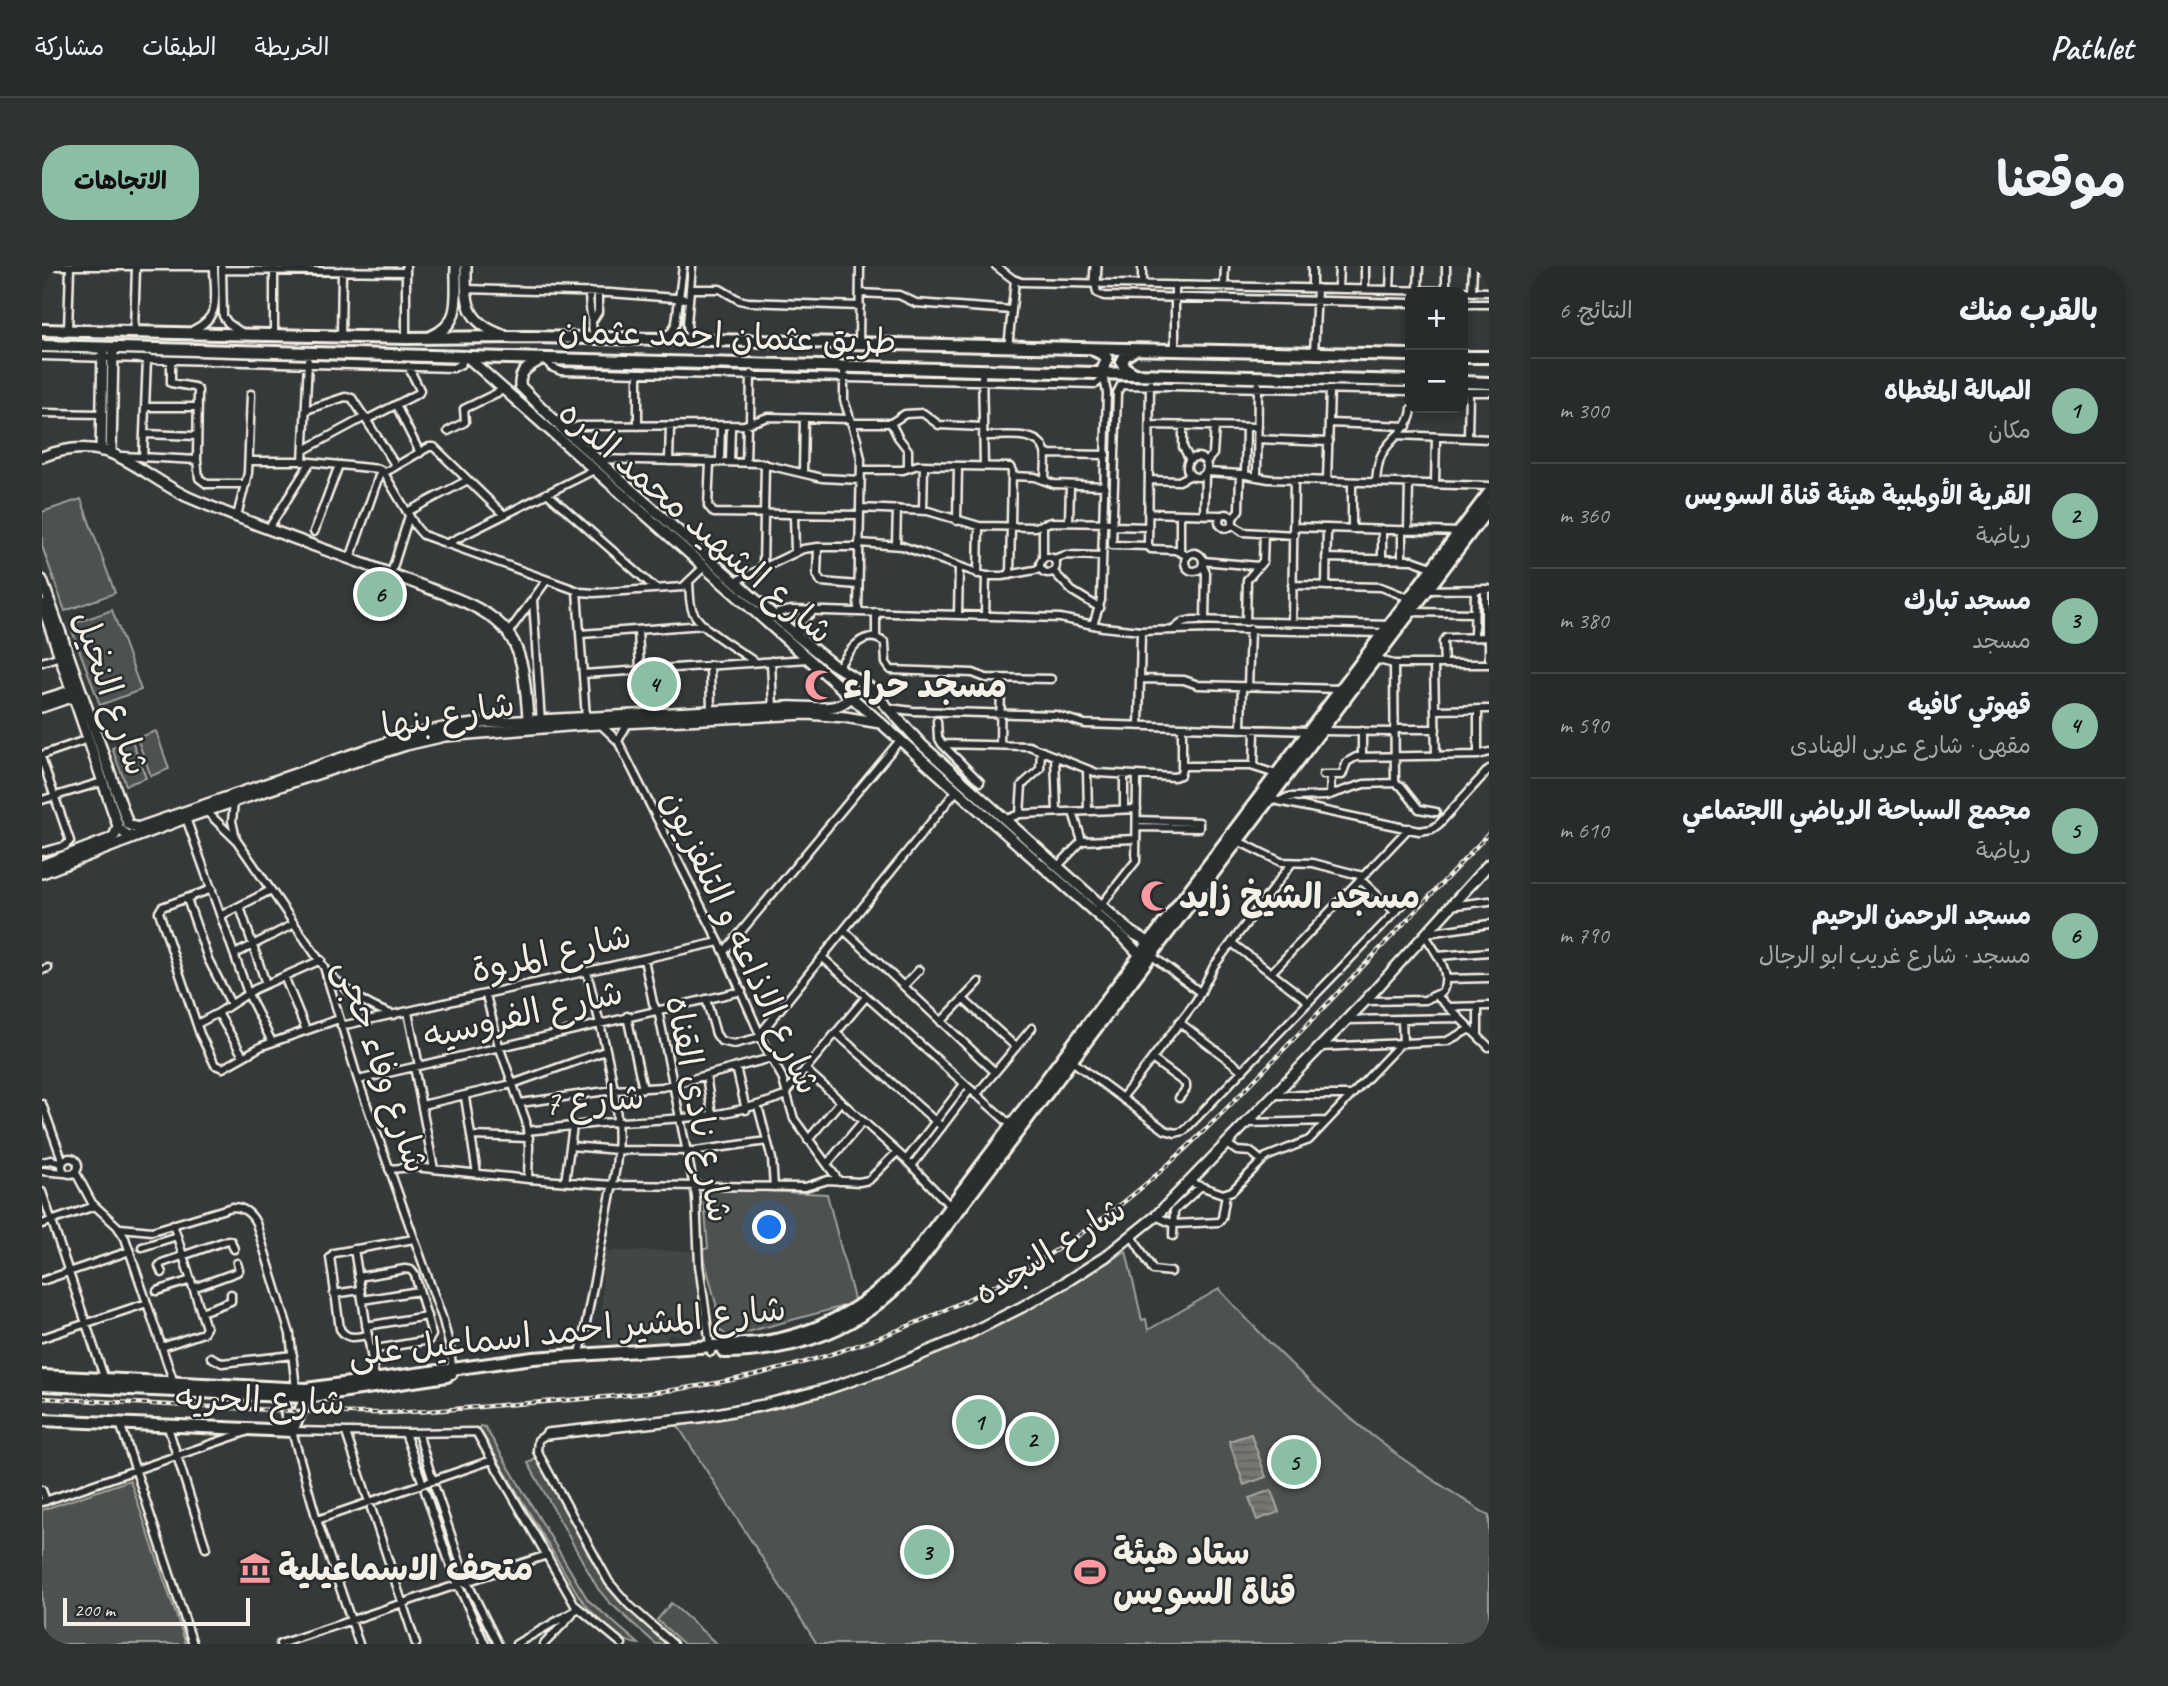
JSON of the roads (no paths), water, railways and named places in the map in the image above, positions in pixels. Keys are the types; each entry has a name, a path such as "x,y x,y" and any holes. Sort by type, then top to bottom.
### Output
{"main road":[{"path":"426,338 446,329 454,318 456,266"},
{"path":"467,266 468,305 477,321 493,332 508,337"},
{"path":"1096,266 1096,283"},
{"name":"طريق عثمان احمد عثمان","path":"42,330 406,338 667,339 1405,355"},
{"path":"208,334 214,342 209,351"},
{"path":"226,334 222,344 227,351"},
{"path":"525,358 512,348 515,342 527,337"},
{"path":"452,356 456,347 453,338"},
{"path":"667,339 674,351 668,362"},
{"path":"688,363 684,352 691,340"},
{"name":"طريق عثمان احمد عثمان","path":"42,346 108,353 171,355 227,351 308,358 466,356 668,362 752,370 982,377 1136,374 1150,379 1258,382 1405,381"},
{"path":"1092,349 1107,359 1102,374"},
{"path":"1134,350 1125,356 1122,362 1125,368 1136,374"},
{"path":"108,353 106,414 109,453"},
{"name":"شارع الشهيد محمد الدره","path":"466,356 503,390 596,459 736,581 810,659 901,740 919,749 1004,820 1146,955"},
{"path":"1468,357 1489,357"},
{"name":"شارع الشهيد محمد الدره","path":"544,359 524,370 520,377 520,386 594,470 770,618 838,668 869,687 919,749 957,790 1051,865"},
{"path":"1468,388 1489,383"},
{"path":"42,457 73,449 109,453 182,494 477,608 495,619 509,633 521,663 529,725"},
{"name":"شارع المشير احمد اسماعيل على","path":"896,1282 1012,1126 1238,841 1315,731 1340,689 1427,590 1489,493"},
{"name":"شارع المشير احمد اسماعيل على","path":"1146,955 1149,942 1270,798 1276,774 1374,659 1409,598 1432,567 1463,533 1487,512"},
{"name":"شارع النخيل","path":"42,580 124,834 137,837"},
{"name":"شارع النخيل","path":"43,611 76,692 102,782 122,824"},
{"path":"797,636 800,621 811,611"},
{"name":"شارع بنها","path":"122,824 140,828 282,781 419,741 586,718 833,707 844,704 859,689 869,687"},
{"path":"42,700 76,692"},
{"path":"42,707 76,692"},
{"name":"شارع بنها","path":"541,724 628,723 807,714 883,724"},
{"name":"شارع بنها","path":"42,865 118,839 137,837 203,809 234,802 282,781"},
{"path":"118,839 122,824"},
{"name":"شارع بنها","path":"42,873 118,839"},
{"name":"شارع النجده","path":"547,1434 733,1412 858,1379 934,1350 1000,1319 1064,1283 1156,1216 1365,1001 1489,864"},
{"name":"شارع الشهيد محمد الدره","path":"1098,909 1149,942"},
{"name":"شارع المشير احمد اسماعيل على","path":"520,1363 711,1349 773,1349 816,1338 861,1315 920,1261 1072,1061 1092,1026"},
{"name":"شارع المشير احمد اسماعيل على","path":"175,1387 306,1397 580,1354 615,1355"},
{"name":"شارع المشير احمد اسماعيل على","path":"42,1385 296,1389 452,1372"},
{"name":"شارع المشير احمد اسماعيل على","path":"42,1376 106,1384"},
{"path":"282,1397 292,1430"},
{"path":"292,1430 306,1397"},
{"name":"شارع الحريه","path":"42,1420 292,1430"}],"street":[{"path":"44,266 214,266 213,314 206,324 188,332"},
{"path":"667,339 675,327 683,266"},
{"path":"691,340 687,327 692,266"},
{"path":"859,344 860,266"},
{"path":"997,266 1015,280 1405,290"},
{"path":"1142,266 1142,284"},
{"path":"1224,266 1224,286"},
{"path":"1312,266 1316,301 1314,354"},
{"path":"1338,289 1339,266"},
{"path":"1365,266 1365,289"},
{"path":"1391,266 1391,290"},
{"path":"1418,287 1419,266"},
{"path":"1446,266 1446,287"},
{"path":"1472,292 1473,266"},
{"path":"68,330 70,267"},
{"path":"134,331 136,267"},
{"path":"245,335 223,316 222,268 342,271 406,269 406,338"},
{"path":"274,268 274,335"},
{"path":"341,337 342,271"},
{"path":"1008,348 1015,280"},
{"path":"1096,283 1097,293 1104,296 1405,303"},
{"path":"1175,285 1175,351"},
{"path":"467,289 589,292 688,299"},
{"path":"691,289 720,289 748,302 860,306"},
{"path":"575,292 589,308"},
{"path":"589,292 593,338"},
{"path":"1468,292 1489,292"},
{"path":"593,320 597,314 598,293"},
{"path":"598,307 610,293"},
{"path":"860,293 899,295 916,303 1012,310"},
{"path":"1468,304 1489,304"},
{"path":"42,356 108,353"},
{"path":"143,458 147,354"},
{"path":"246,484 204,483 198,475 196,388 176,386 170,381 171,355 284,357"},
{"path":"270,528 307,462 304,450 308,358 456,367 466,356"},
{"path":"544,359 557,370 638,373 752,370 746,462"},
{"path":"304,450 420,393 408,366"},
{"path":"638,373 638,426"},
{"path":"844,373 844,400 859,449 861,470 858,612"},
{"path":"1093,625 1100,608 1104,523 1107,393 1102,374"},
{"path":"982,377 984,466"},
{"path":"1148,546 1150,379 1121,385 1117,390 1112,545 1148,546 1153,550 1180,552 1188,556 1197,554 1206,573 1205,621"},
{"path":"1257,477 1258,382 1330,389 1405,391"},
{"path":"1327,481 1330,389"},
{"path":"1468,389 1489,392"},
{"path":"447,431 465,422 464,409 503,390"},
{"path":"237,516 250,461 251,394"},
{"path":"306,410 347,397 354,400 396,466"},
{"path":"396,405 420,453"},
{"path":"145,407 198,407"},
{"path":"42,413 106,414"},
{"path":"560,434 578,426 732,425 749,424 768,417 891,423 905,414 923,413 939,425 983,427"},
{"path":"1376,482 1380,459 1407,426 1412,413"},
{"path":"1466,413 1468,438"},
{"path":"803,473 804,418"},
{"path":"891,423 908,450 908,468"},
{"path":"1329,423 1407,426"},
{"path":"720,462 722,425"},
{"path":"730,462 732,425"},
{"path":"1150,425 1258,427"},
{"path":"1183,425 1182,447 1190,460"},
{"path":"669,461 670,426"},
{"path":"1204,515 1206,462 1213,456 1214,426"},
{"path":"1220,515 1219,522 1226,528 1239,508 1246,427"},
{"path":"144,435 197,436"},
{"path":"1398,435 1489,439"},
{"path":"983,436 1034,439 1042,445 1046,454 1045,480"},
{"path":"1435,484 1436,437"},
{"path":"1258,439 1329,442"},
{"path":"250,461 307,462 382,472 431,447 436,448 504,515"},
{"path":"109,453 143,458 197,460"},
{"path":"1046,454 1106,455"},
{"path":"1191,475 1187,468 1190,460 1197,457 1206,462"},
{"path":"596,459 746,462 828,478 861,480"},
{"path":"710,462 710,510 716,513 794,514 897,509 923,510 979,526 1035,527 1069,522 1148,527"},
{"path":"763,567 765,464"},
{"path":"314,532 339,465"},
{"path":"861,470 923,465 1008,466 1012,471 1010,575"},
{"path":"923,465 923,510"},
{"path":"957,521 958,466"},
{"path":"446,544 594,470"},
{"path":"382,472 423,535 577,591 594,593 683,587 705,566"},
{"path":"350,559 382,472"},
{"path":"1149,480 1179,481 1191,475 1200,477 1206,473 1294,480 1489,486"},
{"path":"1012,476 1035,477 1054,484 1105,486"},
{"path":"391,574 408,514 468,480"},
{"path":"1292,622 1294,480"},
{"path":"1352,482 1352,528"},
{"path":"1402,559 1409,483"},
{"path":"1069,485 1069,522"},
{"path":"547,494 656,589"},
{"path":"1104,504 1113,504"},
{"path":"896,545 897,509"},
{"path":"1148,513 1227,513 1241,531 1264,533 1326,528 1463,533"},
{"path":"794,514 794,553"},
{"path":"1180,514 1180,552"},
{"path":"1040,569 1043,558 1043,524"},
{"path":"978,574 979,526"},
{"path":"1326,528 1326,586"},
{"path":"1382,529 1382,559"},
{"path":"1246,622 1247,580 1264,558 1264,533"},
{"path":"736,581 794,553 818,547 859,545 896,545 986,576 1040,569 1046,573 1054,571"},
{"path":"818,547 817,575 821,582 859,585"},
{"path":"1043,558 1053,559 1066,555 1102,556"},
{"path":"1188,556 1185,564 1189,570 1197,571 1203,563"},
{"path":"1326,558 1402,559 1419,561 1432,567"},
{"path":"1053,559 1056,564 1054,571"},
{"path":"1203,563 1258,566"},
{"path":"958,614 959,567"},
{"path":"1054,571 1074,593 1100,608"},
{"path":"985,615 986,576"},
{"path":"509,633 547,580"},
{"path":"689,583 692,610 704,625 755,662"},
{"path":"1292,585 1381,587 1409,598"},
{"path":"1474,637 1475,589"},
{"path":"1427,590 1487,589 1489,658"},
{"path":"577,591 586,718"},
{"path":"533,600 541,724"},
{"path":"770,618 786,611 876,612 1066,618 1093,625 1141,631 1250,629 1292,622 1391,629"},
{"path":"876,612 876,638"},
{"path":"1410,612 1474,613"},
{"path":"1172,630 1187,621 1391,629"},
{"path":"581,634 704,625"},
{"path":"1241,729 1250,629"},
{"path":"638,630 651,714"},
{"path":"1139,726 1141,631"},
{"path":"1444,664 1445,639 1488,637"},
{"path":"838,668 855,644 863,639 876,638 885,643 886,663 891,670 972,673 986,678 1051,679"},
{"path":"44,660 60,656"},
{"path":"583,674 810,659"},
{"path":"1374,659 1394,664 1489,664"},
{"path":"771,661 773,708"},
{"path":"1394,664 1395,783"},
{"path":"1434,664 1436,755"},
{"path":"710,665 711,711"},
{"path":"1000,746 1001,678"},
{"path":"1141,679 1186,680 1198,685 1340,689"},
{"path":"888,708 1056,715 1080,723 1139,726 1315,731 1436,729"},
{"path":"1478,709 1478,755"},
{"path":"1435,710 1489,709"},
{"path":"901,724 913,711"},
{"path":"937,721 938,737 942,744 980,782"},
{"path":"618,741 628,723"},
{"name":"شارع الاذاعه و التلفزيون","path":"600,724 618,741 724,952 760,1035 782,1077 794,1119 839,1181"},
{"path":"942,744 1029,746 1087,770 1107,775 1174,777 1182,772 1182,727"},
{"path":"1254,767 1255,729"},
{"path":"1362,731 1362,757"},
{"path":"42,755 88,739"},
{"path":"724,952 901,740"},
{"path":"1020,814 1022,785 1040,769 1041,750"},
{"path":"1330,795 1327,775 1343,775 1349,760 1362,757 1478,755 1489,752"},
{"path":"1055,756 1057,812"},
{"path":"42,761 70,841 65,846 42,852"},
{"path":"1182,766 1254,767 1276,774"},
{"path":"1270,798 1423,831 1436,827 1489,769"},
{"path":"1087,770 1088,811"},
{"path":"1124,776 1124,809"},
{"path":"1098,909 1135,863 1137,776"},
{"path":"42,800 102,782"},
{"path":"1270,798 1330,795 1364,783 1395,783 1401,786 1419,809 1436,812"},
{"path":"706,999 716,1034 721,1041 734,1044 760,1035 957,790"},
{"path":"234,802 232,821 237,841"},
{"name":"شارع وفاء حجى","path":"203,809 237,841 326,970 358,1080 446,1330 452,1372"},
{"path":"1004,820 1020,814 1137,809"},
{"path":"1073,811 1082,841"},
{"path":"186,818 248,993 272,1042"},
{"path":"1137,823 1199,825"},
{"path":"1271,973 1409,828"},
{"path":"1051,865 1082,841 1136,839"},
{"path":"1238,841 1275,860 1313,863 1362,878 1395,912"},
{"path":"1122,1098 1201,993 1211,972 1292,863"},
{"path":"1478,876 1489,874"},
{"path":"212,890 162,907 159,912 197,1024 248,993 321,960"},
{"path":"222,915 269,891"},
{"path":"187,898 208,959 231,1004"},
{"path":"1449,906 1489,901"},
{"path":"1072,1061 1165,1130 1180,1132 1189,1128 1404,903"},
{"path":"240,907 266,984"},
{"path":"235,954 295,924"},
{"path":"1365,1001 1425,1000 1437,996 1446,979 1426,934 1489,924"},
{"path":"845,931 995,1073"},
{"name":"شارع المروة","path":"197,1024 215,1065 219,1068 272,1042 306,1030 395,1015 719,942"},
{"path":"1232,943 1310,1003"},
{"path":"1437,956 1489,952"},
{"path":"1146,955 1201,993"},
{"path":"823,958 1012,1126"},
{"name":"شارع نادى القناه","path":"644,959 659,1015 694,1184 698,1209 699,1265 711,1349"},
{"path":"326,970 357,999 395,1015"},
{"path":"904,986 919,970"},
{"path":"580,1354 618,1150 614,1090 587,972"},
{"path":"284,976 306,1030"},
{"path":"1446,979 1489,978"},
{"path":"941,1022 979,982"},
{"name":"شارع الفروسيه","path":"358,1080 741,991"},
{"path":"486,995 499,1046 520,1103 528,1134 528,1179"},
{"path":"1437,996 1485,1042"},
{"path":"787,1093 866,997"},
{"path":"963,999 1016,1047"},
{"path":"1448,1007 1489,1006"},
{"path":"1478,1007 1485,1042"},
{"path":"408,1012 434,1169"},
{"path":"218,1013 243,1056"},
{"path":"627,1016 643,1089"},
{"path":"1346,1020 1458,1018"},
{"path":"1189,1182 1226,1194 1271,1155 1305,1143 1402,1044 1402,1019"},
{"path":"1179,1023 1243,1071"},
{"path":"906,1160 939,1124 995,1073 1032,1028"},
{"path":"1318,1048 1447,1041 1470,1029"},
{"path":"836,1033 939,1124"},
{"path":"422,1105 512,1084 605,1051"},
{"path":"520,1103 674,1084 771,1058"},
{"path":"1152,1059 1186,1084 1186,1089 1179,1098"},
{"path":"736,1067 746,1110"},
{"path":"805,1069 906,1160 950,1206"},
{"path":"706,1075 712,1115"},
{"path":"912,1166 964,1084"},
{"name":"شارع 7","path":"472,1136 528,1134 573,1126 712,1115 746,1110 787,1093"},
{"path":"1274,1096 1351,1096"},
{"path":"465,1097 477,1174"},
{"path":"808,1140 841,1101"},
{"path":"42,1104 65,1173"},
{"path":"758,1106 773,1166 774,1186"},
{"path":"827,1164 863,1121"},
{"path":"1248,1123 1327,1121"},
{"path":"565,1182 573,1126"},
{"path":"570,1146 687,1151 767,1141"},
{"path":"1227,1144 1237,1151 1251,1152 1262,1161"},
{"path":"389,1169 414,1167 613,1185 694,1184 805,1188 825,1180 859,1182 873,1178 897,1152"},
{"path":"63,1163 69,1158 76,1160 76,1173 94,1206 120,1228 175,1387"},
{"path":"42,1162 51,1160 63,1163"},
{"path":"42,1171 76,1173"},
{"path":"1173,1236 1174,1211 1201,1186"},
{"path":"42,1192 106,1384"},
{"path":"1156,1216 1173,1224 1219,1222 1226,1194"},
{"path":"42,1224 94,1206"},
{"path":"120,1228 145,1231 232,1208 251,1214 288,1329 296,1389"},
{"path":"162,1347 205,1331 173,1224"},
{"path":"142,1247 177,1236"},
{"path":"1132,1236 1153,1270 1171,1272"},
{"path":"368,1335 351,1338 343,1334 339,1326 330,1257 334,1253 414,1238"},
{"path":"162,1273 160,1263 228,1240 234,1249"},
{"path":"354,1249 375,1379"},
{"path":"42,1281 130,1251"},
{"path":"193,1288 237,1272 237,1263"},
{"path":"358,1277 407,1269 414,1273 432,1335 430,1340 370,1350"},
{"path":"158,1291 191,1280"},
{"path":"334,1294 360,1290"},
{"path":"362,1300 419,1290"},
{"path":"201,1312 231,1301 231,1294"},
{"path":"42,1338 147,1303"},
{"path":"366,1325 427,1316"},
{"path":"211,1357 222,1363 293,1355"},
{"path":"120,1423 193,1644"},
{"path":"167,1424 205,1548"},
{"path":"42,1490 44,1502 260,1427"},
{"path":"292,1430 317,1520 359,1644"},
{"name":"شارع الحريه","path":"292,1430 346,1433 476,1432 492,1460"},
{"path":"346,1433 416,1644"},
{"path":"405,1433 457,1585 485,1644"},
{"path":"418,1433 467,1582 498,1644"},
{"path":"547,1434 538,1440 537,1451 600,1568 618,1593 673,1644"},
{"path":"317,1520 434,1484 492,1460 578,1609 621,1644"},
{"path":"440,1535 449,1532"},
{"path":"280,1644 547,1555"},
{"path":"516,1644 578,1609"},
{"path":"544,1644 578,1609"}],"railway":[{"path":"42,1398 356,1413 588,1399 666,1391 740,1378 795,1365 904,1328 1008,1278 1057,1249 1103,1218 1158,1174 1234,1101 1489,833"}],"place":[{"name":"مسجد الرحمن الرحيم","path":"380,594"},
{"name":"قهوتي كافيه","path":"654,684"},
{"name":"مسجد حراء","path":"820,685"},
{"name":"مسجد الشيخ زايد","path":"1156,896"},
{"name":"الصالة المغطاه","path":"979,1422"},
{"name":"القرية الأولمبية هيئة قناة السويس","path":"1032,1439"},
{"name":"مجمع السباحة الرياضي االجتماعي","path":"1294,1462"},
{"name":"مسجد تبارك","path":"927,1552"},
{"name":"متحف الاسماعيلية","path":"255,1568"},
{"name":"ستاد هيئة قناة السويس","path":"1090,1572"}]}
